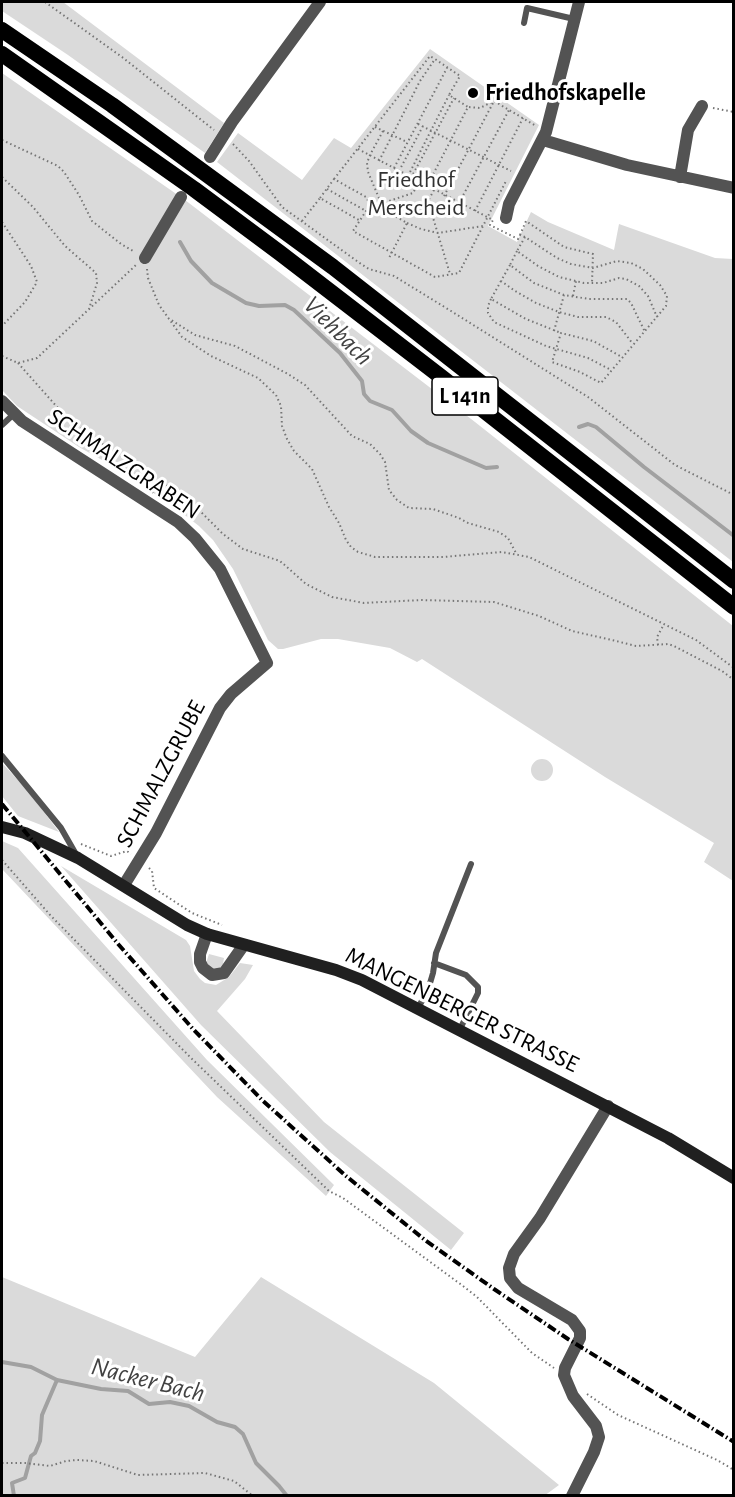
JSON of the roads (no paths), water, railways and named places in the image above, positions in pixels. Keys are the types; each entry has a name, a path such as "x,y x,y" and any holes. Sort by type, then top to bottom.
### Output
{"highway":[{"name":"L 141n","path":"2,30 204,165 734,581"},
{"name":"L 141n","path":"2,54 401,346 734,607"}],"main road":[{"name":"MANGENBERGER STRASSE","path":"2,827 25,833 60,848 187,925 207,934 243,946 336,970 362,980 691,1150 734,1178"}],"street":[{"path":"204,165 320,2"},
{"path":"506,218 509,204 544,136 579,2"},
{"path":"680,177 688,130 702,106"},
{"path":"544,136 627,165 734,188"},
{"path":"145,258 186,189"},
{"name":"SCHMALZGRABEN","path":"2,401 22,422 178,522 195,538 220,569 267,663"},
{"name":"SCHMALZGRUBE","path":"124,885 156,833 220,708 231,694 267,663"},
{"path":"207,934 200,954 200,962 203,968 212,975 221,975 229,969 243,946"},
{"path":"572,1496 599,1437 596,1426 565,1382 564,1372 580,1338 579,1328 572,1320 518,1288 510,1278 509,1265 608,1106"}],"lane":[{"path":"524,23 527,8 575,19"},
{"path":"2,425 14,414"},
{"path":"2,756 61,828 78,858"},
{"path":"418,1008 428,990 436,953 471,864"},
{"path":"434,963 466,975 478,987 478,993 460,1029"}],"waterway":[{"name":"Viehbach","path":"180,242 191,261 212,283 246,303 259,306 285,305 294,310 340,353 362,381 364,394 370,401 392,410 411,431 428,443 486,468 497,467"},
{"name":"Viehbach","path":"579,427 588,424 596,427 734,536"},
{"name":"Nacker Bach","path":"2,1362 31,1367 57,1380 101,1389 128,1391 149,1404 170,1402 189,1406 217,1422 235,1427 243,1434 256,1463 287,1496"},
{"path":"14,1496 12,1483 25,1478 31,1456 35,1453 40,1441 42,1415 57,1380"}],"railway":[{"path":"2,804 119,945 193,1029 262,1100 346,1176 425,1240 494,1289 568,1339 734,1442"}],"place":[{"name":"Friedhofskapelle","path":"473,93"}],"park label":[{"name":"Friedhof Merscheid","path":"416,194"}]}
